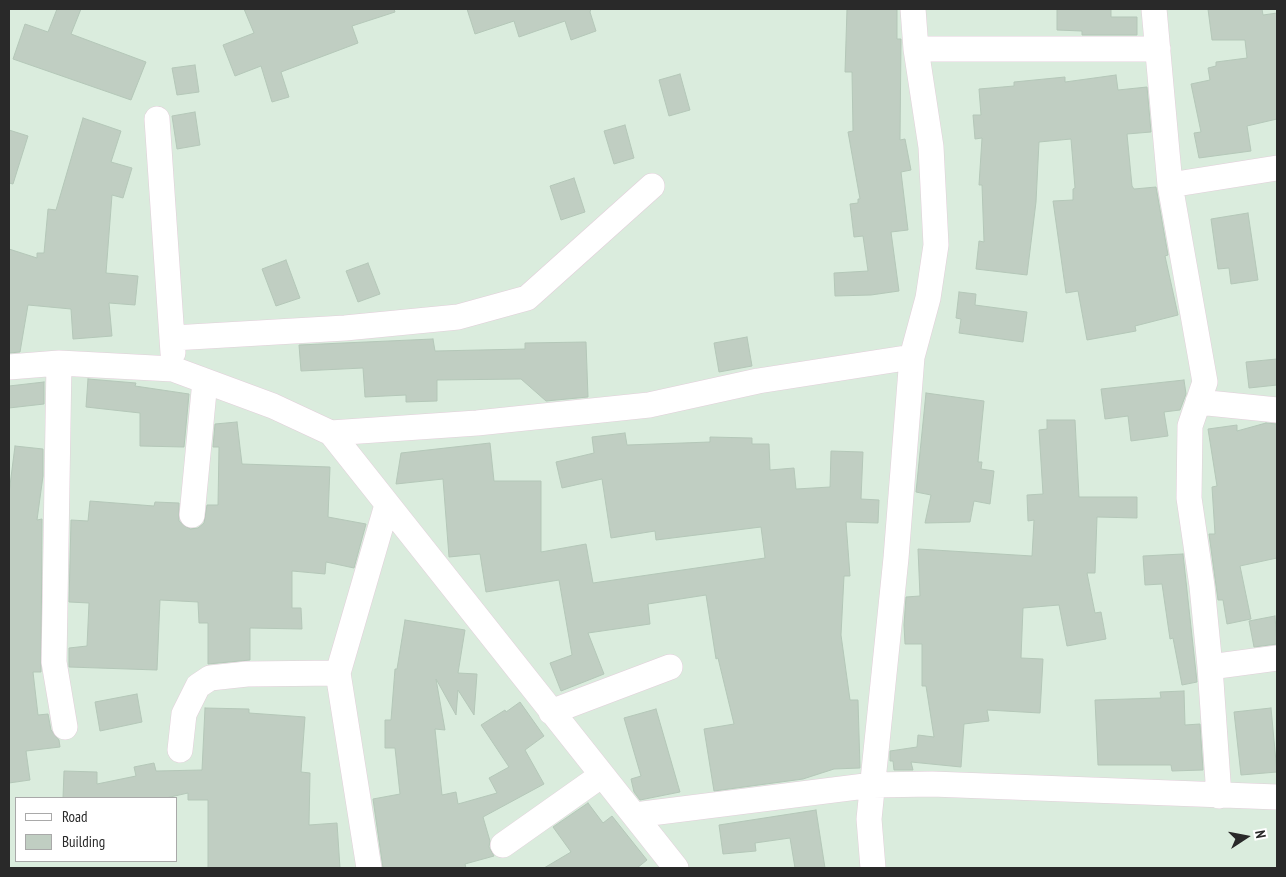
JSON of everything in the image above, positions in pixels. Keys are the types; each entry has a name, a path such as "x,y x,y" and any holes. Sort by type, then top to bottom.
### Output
{"street":[{"path":"873,868 869,819 896,558 912,357 928,298 936,245 931,147 916,49 913,9"},
{"path":"1154,9 1170,185 1206,382 1190,426 1189,498 1202,586 1219,796"},
{"path":"916,49 1158,49"},
{"path":"157,119 172,338 172,369"},
{"path":"1170,185 1277,168"},
{"path":"172,338 344,328 458,317 527,298 652,186"},
{"path":"9,367 59,363 172,369 273,406 332,433 477,423 649,405 758,381 912,357"},
{"path":"59,363 54,662 65,727"},
{"path":"192,515 205,381"},
{"path":"1198,402 1277,410"},
{"path":"332,433 386,505 676,868"},
{"path":"369,868 338,673 386,505"},
{"path":"1210,667 1277,658"},
{"path":"552,712 670,667"},
{"path":"180,750 184,714 198,686 210,678 247,674 338,673"},
{"path":"503,845 602,775"},
{"path":"634,815 873,785 932,784 1277,797"}],"building":[{"path":"57,9 81,9 71,34 146,62 131,100 13,59 25,24 48,32"},
{"path":"244,9 394,9 395,12 352,26 358,43 281,72 289,97 272,102 261,66 235,76 223,45 254,33"},
{"path":"467,9 591,9 590,12 596,31 571,40 565,21 519,37 514,21 475,34"},
{"path":"847,9 897,9 897,39 901,39 900,140 905,139 911,170 901,172 908,230 891,232 899,291 871,295 835,296 834,273 868,271 863,236 854,237 850,204 858,203 858,199 860,199 848,132 853,131 852,72 845,72"},
{"path":"1057,9 1111,9 1111,17 1137,17 1137,35 1082,35 1082,31 1057,30"},
{"path":"1208,9 1262,9 1263,15 1277,13 1277,119 1247,126 1251,151 1199,158 1194,133 1201,132 1191,84 1210,80 1208,68 1216,66 1216,62 1247,58 1245,40 1212,40"},
{"path":"195,65 199,92 177,95 172,68"},
{"path":"680,74 690,110 669,116 659,80"},
{"path":"1116,75 1118,90 1147,87 1151,132 1127,134 1132,186 1134,189 1156,187 1168,255 1165,256 1178,315 1135,326 1136,331 1087,340 1078,291 1066,293 1053,201 1073,200 1073,189 1075,188 1071,139 1039,142 1036,202 1027,275 976,269 979,241 984,242 982,185 979,185 982,138 975,139 973,115 981,115 979,89 1014,86 1014,82 1065,77 1065,82"},
{"path":"195,112 200,145 177,149 172,116"},
{"path":"83,118 121,131 111,162 132,168 123,198 112,195 106,273 138,276 135,305 109,303 112,336 73,339 71,309 28,305 20,352 9,353 9,249 37,258 37,253 44,253 48,209 56,210"},
{"path":"625,125 634,158 614,164 604,131"},
{"path":"9,130 28,136 13,184 9,183"},
{"path":"574,178 585,212 561,220 550,186"},
{"path":"1248,213 1258,280 1231,284 1229,268 1218,269 1211,219"},
{"path":"286,260 300,298 276,306 262,269"},
{"path":"368,263 380,294 358,302 346,271"},
{"path":"959,292 976,294 975,305 1027,312 1023,342 959,333 961,319 956,318"},
{"path":"747,337 752,366 719,372 714,343"},
{"path":"433,339 435,351 525,349 525,343 586,342 588,397 546,401 521,379 437,380 437,401 406,402 406,395 365,397 363,368 301,371 299,345"},
{"path":"1277,359 1277,385 1249,388 1246,362"},
{"path":"88,379 136,383 135,386 189,394 184,447 140,446 140,413 86,407"},
{"path":"1184,380 1186,394 1180,410 1164,412 1168,436 1131,441 1128,416 1105,419 1101,389"},
{"path":"44,382 44,404 9,408 9,386"},
{"path":"926,393 984,401 978,462 982,462 981,469 994,471 990,504 974,501 970,522 925,523 931,495 916,492"},
{"path":"1047,420 1075,420 1079,497 1137,497 1137,518 1097,517 1095,573 1087,573 1095,613 1101,612 1106,639 1067,646 1059,605 1023,608 1021,658 1043,659 1040,713 987,710 989,721 964,724 961,767 911,762 913,770 894,770 893,761 890,761 890,751 917,747 918,735 934,737 926,686 922,686 922,644 905,644 906,597 920,596 918,549 1032,556 1034,520 1028,521 1027,495 1043,494 1039,430 1047,429"},
{"path":"237,422 242,464 330,467 328,517 366,524 354,568 326,562 325,574 292,571 292,608 301,608 302,629 250,628 250,660 208,664 208,623 199,623 198,602 160,600 157,670 69,667 69,648 87,646 89,603 69,602 71,520 88,521 90,501 154,506 155,502 179,503 179,521 190,529 198,528 204,523 207,505 218,505 219,447 213,447 215,424"},
{"path":"1266,423 1277,424 1277,558 1240,566 1251,619 1227,624 1223,600 1218,600 1209,534 1215,534 1212,487 1217,486 1208,429 1237,425 1237,431"},
{"path":"625,433 627,445 710,442 710,437 752,438 752,444 769,444 770,470 794,468 796,489 830,487 831,451 863,452 861,499 879,500 878,523 846,522 850,576 844,576 841,635 850,700 858,700 860,768 834,769 803,779 714,791 704,729 734,724 718,658 716,659 706,595 648,604 650,624 588,633 604,674 561,691 550,663 572,655 559,580 486,592 480,554 449,557 443,479 396,484 401,453 490,443 494,481 541,481 541,552 586,544 593,583 765,558 761,527 656,540 655,531 611,538 602,479 562,488 556,462 594,453 592,437"},
{"path":"15,446 43,449 43,476 37,520 42,519 41,672 33,672 38,715 48,714 51,730 59,740 60,747 26,751 30,780 9,783 9,493"},
{"path":"1183,554 1197,682 1182,685 1173,638 1170,639 1162,584 1145,585 1143,556"},
{"path":"1275,616 1277,644 1254,647 1249,621"},
{"path":"405,620 465,630 458,673 477,674 474,715 458,690 456,715 436,679 445,730 435,729 442,795 456,792 458,804 497,793 489,778 509,767 481,725 505,710 506,712 520,702 544,736 525,750 544,784 483,817 490,841 489,847 494,856 465,864 466,868 383,868 373,799 400,794 395,748 385,748 385,720 391,720 395,669 397,669"},
{"path":"1184,691 1185,725 1200,724 1203,770 1172,771 1171,765 1098,765 1095,700 1161,698 1160,692"},
{"path":"137,694 142,722 100,731 95,702"},
{"path":"205,708 249,709 249,713 305,717 301,772 310,773 309,825 337,823 340,868 208,868 208,800 188,800 188,793 170,797 63,797 64,771 97,772 97,784 136,776 134,767 154,763 156,771 202,770"},
{"path":"1271,708 1277,772 1241,775 1234,712"},
{"path":"656,709 680,792 640,800 634,792 631,779 641,776 624,718"},
{"path":"588,803 603,823 612,816 647,860 637,868 544,868 571,852 553,827"},
{"path":"816,810 825,868 795,868 790,838 755,843 756,851 723,854 719,825"}]}
